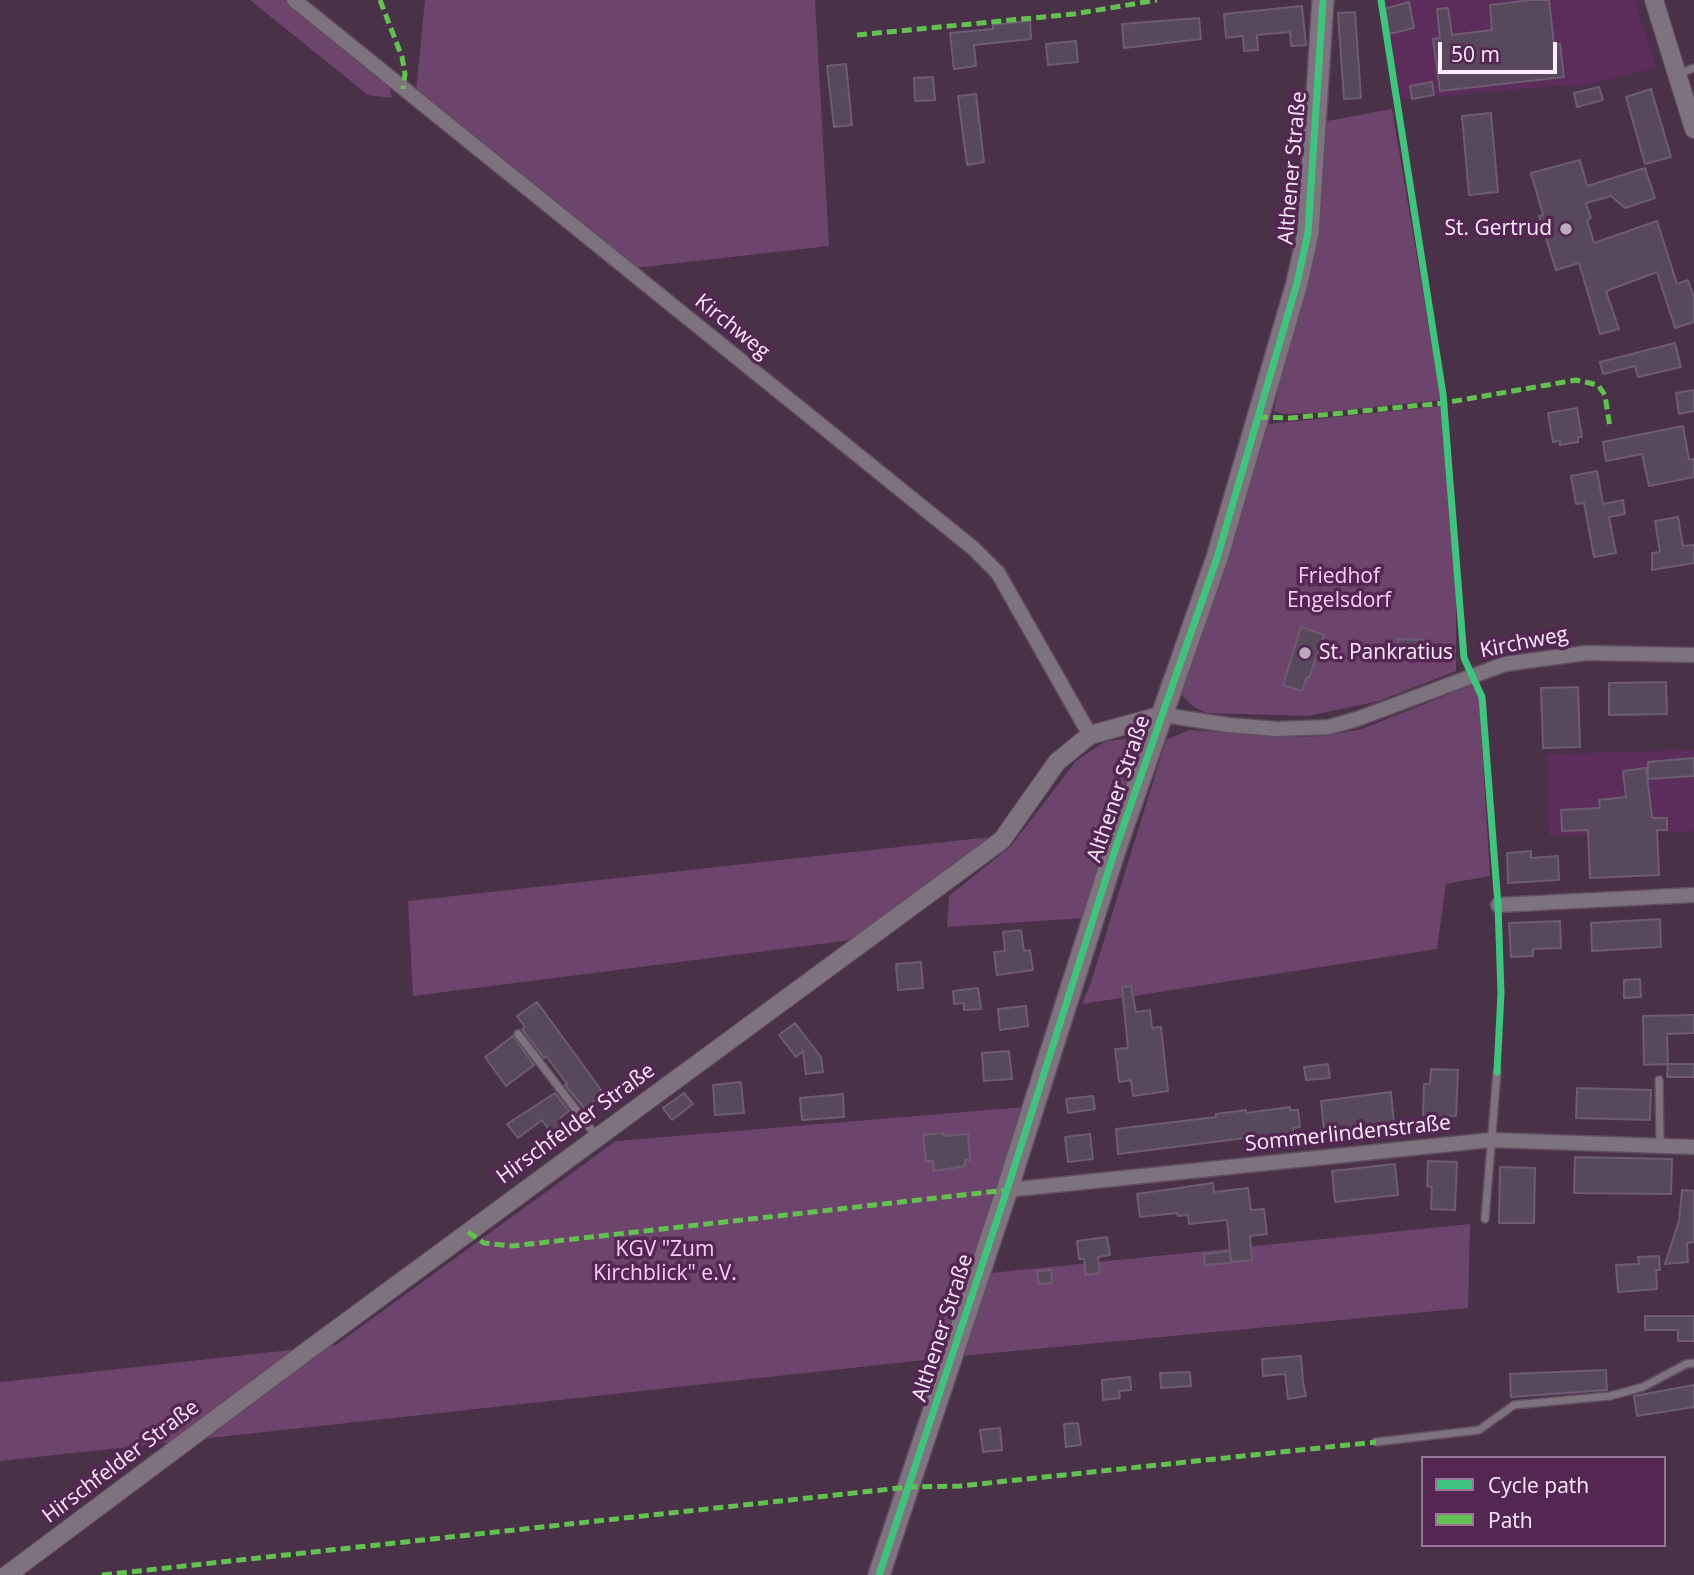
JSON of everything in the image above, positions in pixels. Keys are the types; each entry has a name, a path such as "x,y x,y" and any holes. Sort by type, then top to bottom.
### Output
{"main road":[{"name":"Althener Straße","path":"879,1575 1007,1190 1116,847 1217,558 1297,283 1308,233 1323,0"}],"street":[{"name":"Kirchweg","path":"294,0 973,548 998,573 1090,735"},
{"path":"1654,0 1685,71 1694,129"},
{"name":"Kirchweg","path":"1163,715 1277,729 1329,727 1404,702 1471,675 1516,662 1586,653 1694,655"},
{"name":"Hirschfelder Straße","path":"6,1575 1002,840 1057,762 1090,735 1163,715"},
{"path":"1498,905 1694,895"},
{"name":"Sommerlindenstraße","path":"1007,1190 1491,1140 1694,1147"}],"lane":[{"path":"518,1034 597,1138"},
{"path":"1485,1219 1497,1072"},
{"path":"1659,1080 1660,1145"},
{"path":"1376,1442 1479,1430 1514,1405 1610,1396 1650,1385 1686,1364 1694,1363"}],"shaded area":[{"path":"1383,0 1635,0 1656,68 1580,87 1554,86 1401,100"},
{"path":"1694,750 1694,831 1549,836 1547,754"}],"green space":[{"path":"250,0 284,0 389,84 392,98 368,95"},
{"path":"425,0 815,0 829,246 634,268 416,92"},
{"path":"1392,109 1441,400 1315,413 1284,414 1274,411 1281,372 1303,296 1315,232 1327,121"},
{"name":"Friedhof Engelsdorf","path":"1442,406 1456,561 1456,671 1379,701 1308,716 1207,713 1194,707 1181,694 1268,424"},
{"path":"1472,685 1479,696 1490,876 1446,884 1437,949 1082,1004 1166,740 1189,730 1306,737 1331,735 1362,729"},
{"path":"1125,739 1136,742 1137,751 1085,918 947,927 949,896 1011,846 1076,761 1106,741"},
{"path":"990,837 852,940 413,996 408,901"},
{"name":"KGV \"Zum Kirchblick\" e.V.","path":"1024,1107 971,1275 1470,1224 1468,1308 961,1356 0,1461 0,1382 336,1345 616,1141"}],"building":[{"path":"1549,0 1554,45 1560,44 1564,77 1440,91 1433,39 1440,38 1437,9 1448,8 1452,35 1492,30 1490,5"},
{"path":"1409,2 1414,28 1389,34 1384,9"},
{"path":"1302,6 1306,45 1291,46 1290,32 1257,35 1258,50 1244,51 1243,36 1226,38 1224,14"},
{"path":"1355,12 1361,98 1344,99 1338,13"},
{"path":"1199,18 1201,39 1124,48 1122,24"},
{"path":"1030,21 1031,39 974,45 976,66 954,69 950,33 993,29 993,25"},
{"path":"1076,41 1078,62 1048,65 1046,44"},
{"path":"846,64 852,125 834,127 827,66"},
{"path":"933,77 935,100 915,101 914,78"},
{"path":"1432,82 1434,95 1412,99 1410,86"},
{"path":"1599,87 1603,100 1577,107 1574,93"},
{"path":"1651,89 1671,157 1645,164 1626,97"},
{"path":"976,94 984,162 967,165 958,96"},
{"path":"1491,113 1498,192 1469,195 1462,116"},
{"path":"1580,160 1587,186 1645,168 1655,198 1625,208 1611,196 1586,203 1591,218 1587,220 1594,243 1657,221 1677,284 1688,280 1694,298 1694,322 1675,328 1657,272 1606,291 1619,329 1600,334 1579,263 1556,270 1539,216 1543,215 1531,173"},
{"path":"1675,343 1681,367 1638,377 1635,366 1603,374 1600,362"},
{"path":"1694,390 1694,411 1679,414 1676,393"},
{"path":"1577,408 1582,437 1578,437 1578,442 1560,445 1560,441 1553,442 1548,413"},
{"path":"1683,426 1689,460 1694,459 1694,477 1649,486 1642,454 1606,461 1603,442"},
{"path":"1597,471 1603,504 1623,500 1625,514 1609,517 1616,553 1594,557 1584,503 1576,504 1571,476"},
{"path":"1678,517 1683,546 1694,545 1694,563 1652,570 1652,553 1660,552 1655,521"},
{"name":"St. Pankratius","path":"1301,627 1324,635 1302,691 1283,685"},
{"path":"1398,639 1423,640 1423,653 1398,653"},
{"path":"1666,682 1667,714 1609,715 1609,683"},
{"path":"1578,687 1580,747 1543,748 1541,688"},
{"path":"1694,758 1694,776 1648,779 1648,762"},
{"path":"1646,768 1652,818 1667,818 1667,830 1657,830 1659,875 1590,878 1588,830 1562,831 1561,810 1600,808 1599,800 1626,797 1623,771"},
{"path":"1531,851 1531,858 1558,856 1559,880 1508,883 1507,853"},
{"path":"1660,919 1661,947 1592,951 1591,923"},
{"path":"1560,921 1561,948 1533,949 1533,956 1511,957 1509,923"},
{"path":"1021,930 1024,951 1030,950 1033,970 997,975 994,952 1005,951 1003,932"},
{"path":"921,962 923,988 898,990 896,964"},
{"path":"1640,979 1641,997 1624,998 1624,980"},
{"path":"1131,986 1136,1012 1150,1010 1152,1028 1161,1027 1168,1091 1133,1096 1131,1080 1119,1082 1115,1049 1128,1048 1122,987"},
{"path":"978,988 981,1009 964,1010 964,1003 954,1004 953,991"},
{"path":"537,1002 604,1094 584,1108 546,1056 544,1058 522,1029 525,1027 517,1016"},
{"path":"1026,1006 1028,1026 1000,1030 998,1009"},
{"path":"1694,1015 1694,1033 1667,1034 1668,1064 1644,1065 1643,1016"},
{"path":"795,1023 821,1057 823,1072 806,1074 803,1051 796,1057 779,1035"},
{"path":"513,1036 534,1065 506,1086 485,1057"},
{"path":"1009,1051 1012,1079 984,1081 982,1053"},
{"path":"1328,1064 1330,1078 1306,1080 1304,1067"},
{"path":"1668,1064 1694,1064 1694,1077 1667,1077"},
{"path":"1431,1069 1458,1070 1456,1116 1423,1115 1424,1084 1430,1084"},
{"path":"741,1082 744,1113 715,1115 713,1085"},
{"path":"1577,1088 1651,1090 1650,1120 1576,1118"},
{"path":"1391,1092 1394,1123 1324,1131 1321,1101"},
{"path":"555,1093 569,1111 560,1118 564,1123 551,1133 542,1120 518,1138 507,1124"},
{"path":"684,1093 693,1104 672,1120 663,1108"},
{"path":"843,1094 844,1117 802,1120 800,1098"},
{"path":"1093,1096 1095,1109 1068,1113 1066,1099"},
{"path":"1290,1107 1290,1110 1298,1110 1300,1127 1293,1128 1293,1132 1118,1154 1116,1129 1216,1117 1216,1114 1246,1110 1246,1113"},
{"path":"943,1133 944,1136 968,1134 970,1160 965,1160 965,1166 934,1171 933,1161 926,1161 923,1135"},
{"path":"1090,1134 1093,1159 1068,1162 1065,1137"},
{"path":"1575,1157 1672,1159 1671,1194 1574,1193"},
{"path":"1428,1161 1457,1162 1455,1210 1431,1209 1432,1187 1427,1186"},
{"path":"1395,1164 1398,1195 1335,1202 1332,1171"},
{"path":"1500,1167 1535,1168 1534,1223 1499,1223"},
{"path":"1213,1183 1214,1192 1248,1188 1251,1210 1264,1209 1267,1234 1250,1236 1252,1260 1231,1262 1227,1220 1189,1224 1188,1215 1178,1216 1177,1213 1140,1217 1137,1194"},
{"path":"1682,1190 1694,1191 1694,1242 1687,1243 1688,1262 1665,1264 1679,1221"},
{"path":"1107,1237 1110,1255 1098,1257 1100,1273 1086,1275 1084,1259 1079,1259 1077,1241"},
{"path":"1230,1251 1231,1263 1205,1265 1204,1254"},
{"path":"1659,1256 1660,1270 1656,1270 1657,1289 1618,1292 1616,1265 1639,1264 1638,1257"},
{"path":"1051,1270 1052,1283 1039,1284 1037,1271"},
{"path":"1645,1316 1694,1316 1694,1341 1678,1341 1678,1330 1645,1330"},
{"path":"1301,1356 1306,1396 1288,1399 1285,1374 1263,1376 1262,1359"},
{"path":"1606,1370 1607,1390 1511,1397 1510,1374"},
{"path":"1190,1372 1191,1386 1161,1388 1160,1373"},
{"path":"1130,1377 1131,1390 1119,1391 1120,1398 1103,1400 1102,1380"},
{"path":"1694,1385 1694,1407 1637,1416 1634,1396"},
{"path":"1078,1423 1081,1445 1066,1447 1064,1424"},
{"path":"1000,1428 1002,1450 983,1452 980,1430"}],"marked path":[{"path":"380,0 402,57 405,74 403,89"},
{"path":"857,35 1074,14 1157,0"},
{"path":"1258,417 1291,418 1444,403 1576,380 1598,385 1605,395 1610,428"},
{"path":"468,1232 484,1243 512,1246 1007,1190"},
{"path":"102,1575 909,1487 960,1486 1376,1442"}],"cycle path":[{"path":"879,1575 1007,1190 1116,847 1217,558 1297,283 1308,233 1323,0"},
{"path":"1381,0 1443,394 1464,658 1482,697 1498,905 1501,993 1497,1072"}],"place":[{"name":"St. Gertrud","path":"1566,229"},
{"name":"St. Pankratius","path":"1305,653"}]}
